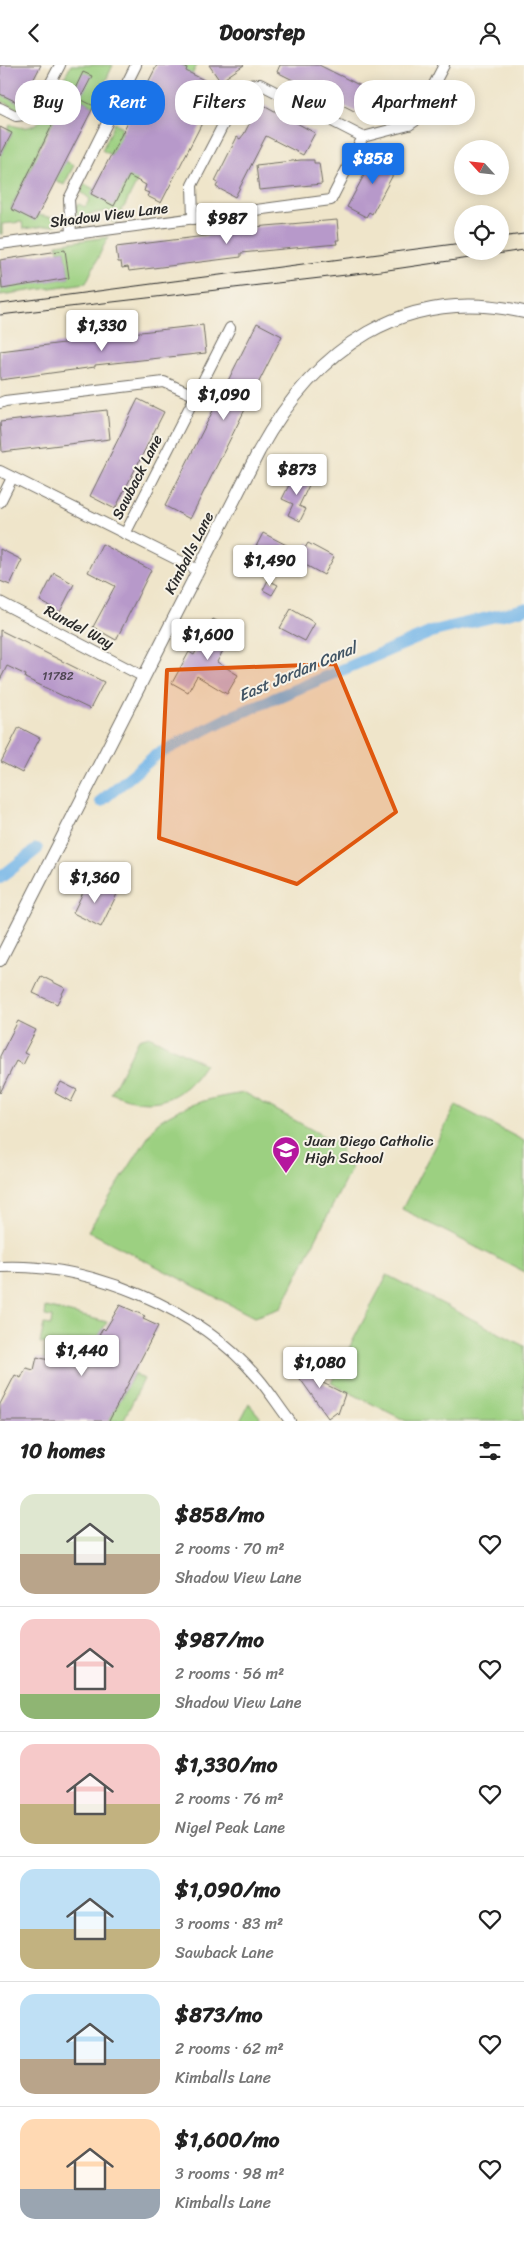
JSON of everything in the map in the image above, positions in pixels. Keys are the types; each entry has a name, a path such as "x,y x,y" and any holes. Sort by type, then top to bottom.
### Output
{"street":[{"path":"0,108 16,116 32,114 40,105 60,65"},
{"path":"71,235 69,199 136,65"},
{"path":"193,219 192,185 240,92 246,85 260,84 363,137 409,125 415,121 444,65"},
{"name":"Shadow View Lane","path":"0,243 331,200 363,137"},
{"name":"Kimballs Lane","path":"0,960 259,451 279,417 300,388 330,359 370,331 400,318 418,312 473,306 524,312"},
{"name":"Sawback Lane","path":"125,534 230,328"},
{"path":"0,403 164,382 196,396"},
{"path":"0,471 198,570"},
{"path":"0,502 12,477"},
{"name":"Rundel Way","path":"0,603 144,677"},
{"path":"0,1267 30,1266 61,1270 110,1283 157,1302 198,1327 235,1356 258,1378 290,1421"}],"highlighted area":[{"path":"335,664 396,812 297,884 159,838 167,670"}],"green space":[{"path":"71,65 113,65 106,80 91,80 91,104 81,100 81,80 63,80"},
{"path":"181,65 197,65 189,80 175,80 187,68"},
{"path":"175,80 175,108 124,207 121,209 122,213 116,223 111,221 109,211 89,214 88,225 82,222 77,216 76,206 79,204 85,207 90,199 81,192 84,184 94,189 91,194 114,205 137,160 115,148 111,155 102,150 114,125 123,127 120,131 124,133 132,125 165,125 165,91"},
{"path":"0,94 15,101 15,108 0,100"},
{"path":"10,124 24,127 51,125 38,150 74,165 64,185 55,180 58,173 34,161 11,208 35,220 38,215 60,219 56,225 23,229 22,222 2,224 2,234 0,234 0,156 12,134 8,130"},
{"path":"108,237 86,283 0,295 0,275 2,288 69,278 65,250 58,251 57,244"},
{"path":"149,1036 205,1064 186,1087 175,1095 164,1099 153,1102 140,1101 111,1093 139,1039"},
{"path":"245,1093 338,1144 351,1169 281,1308 254,1317 88,1231 157,1123 177,1111 199,1102"},
{"path":"456,1105 524,1141 524,1272 402,1209"},
{"path":"387,1275 524,1346 524,1421 406,1421 331,1383"},
{"path":"46,1307 107,1322 81,1368 44,1359 46,1344 40,1343 44,1324 51,1325 52,1317 45,1316"},
{"path":"134,1374 144,1379 123,1421 109,1421 126,1389 127,1383 129,1384"},
{"path":"249,1404 260,1417 258,1421 240,1421"}],"building":[{"path":"0,65 41,65 33,80 15,80 15,101 0,94"},
{"path":"157,65 181,65 187,68 186,71 204,80 175,80 175,125 201,125 161,203 147,196 149,193 144,191 146,185 129,176 114,206 91,194 126,125 165,125 165,80 149,80"},
{"path":"209,65 244,65 224,80 219,80"},
{"path":"280,65 319,65 354,82 354,111 344,106 344,80 293,80 277,72"},
{"path":"83,72 92,76 81,97 81,80 79,80"},
{"path":"81,100 91,104 91,112 35,221 11,209 52,125 81,125"},
{"path":"264,105 274,111 274,125 300,125 315,133 303,155 266,136 235,197 216,187 218,183 215,181 237,137 240,139 249,125 264,125"},
{"path":"0,127 12,133 0,156"},
{"path":"377,151 391,158 389,161 394,164 392,169 395,171 372,214 369,212 366,217 347,207"},
{"path":"314,160 314,163 319,163 322,184 259,190 256,165"},
{"path":"337,220 339,240 336,240 337,244 241,253 241,257 129,271 128,267 122,268 121,262 118,262 116,247 254,230 254,227"},
{"path":"65,250 69,278 2,289 0,260"},
{"path":"257,323 282,336 190,519 165,506"},
{"path":"203,325 206,353 95,365 95,367 0,380 0,351 96,339 96,337"},
{"path":"138,399 164,412 115,509 90,496"},
{"path":"107,410 110,439 2,452 0,422"},
{"path":"295,473 311,481 299,506 306,509 300,521 288,515 293,504 282,499"},
{"path":"263,533 302,553 308,543 334,557 324,575 285,554 281,561 271,555 263,570 248,562"},
{"path":"102,544 151,570 116,640 93,627 115,586 88,572"},
{"path":"0,549 22,560 10,585 0,581"},
{"path":"54,573 74,584 60,612 40,601"},
{"path":"268,580 278,585 272,595 263,590"},
{"path":"291,609 315,623 305,641 280,628"},
{"path":"213,619 234,630 217,662 238,675 227,694 197,676 188,692 172,683 189,652 194,655"},
{"path":"0,630 104,682 90,709 25,678 26,675 7,666 0,680"},
{"path":"19,727 40,738 22,773 1,762"},
{"path":"89,880 117,894 101,927 73,913"},
{"path":"41,976 65,988 57,1004 33,993"},
{"path":"18,1021 36,1030 24,1053 28,1055 23,1065 16,1061 0,1093 0,1056"},
{"path":"61,1082 77,1090 71,1102 55,1093"},
{"path":"120,1305 145,1316 143,1319 158,1326 109,1421 0,1421 0,1404 15,1375 21,1378 26,1368 34,1370 37,1357 81,1368 103,1328 105,1330"},
{"path":"286,1359 305,1369 309,1361 322,1367 315,1379 345,1394 338,1414 336,1412 328,1418"}],"waterway":[{"name":"East Jordan Canal","path":"101,801 156,755 226,719 434,631 524,609"},
{"name":"East Jordan Canal","path":"0,878 37,849"}],"tram line":[{"path":"509,236 524,234"},
{"path":"0,304 454,244"},
{"path":"0,315 381,271 524,250"}],"place":[{"name":"Juan Diego Catholic High School","path":"286,1174"}]}
